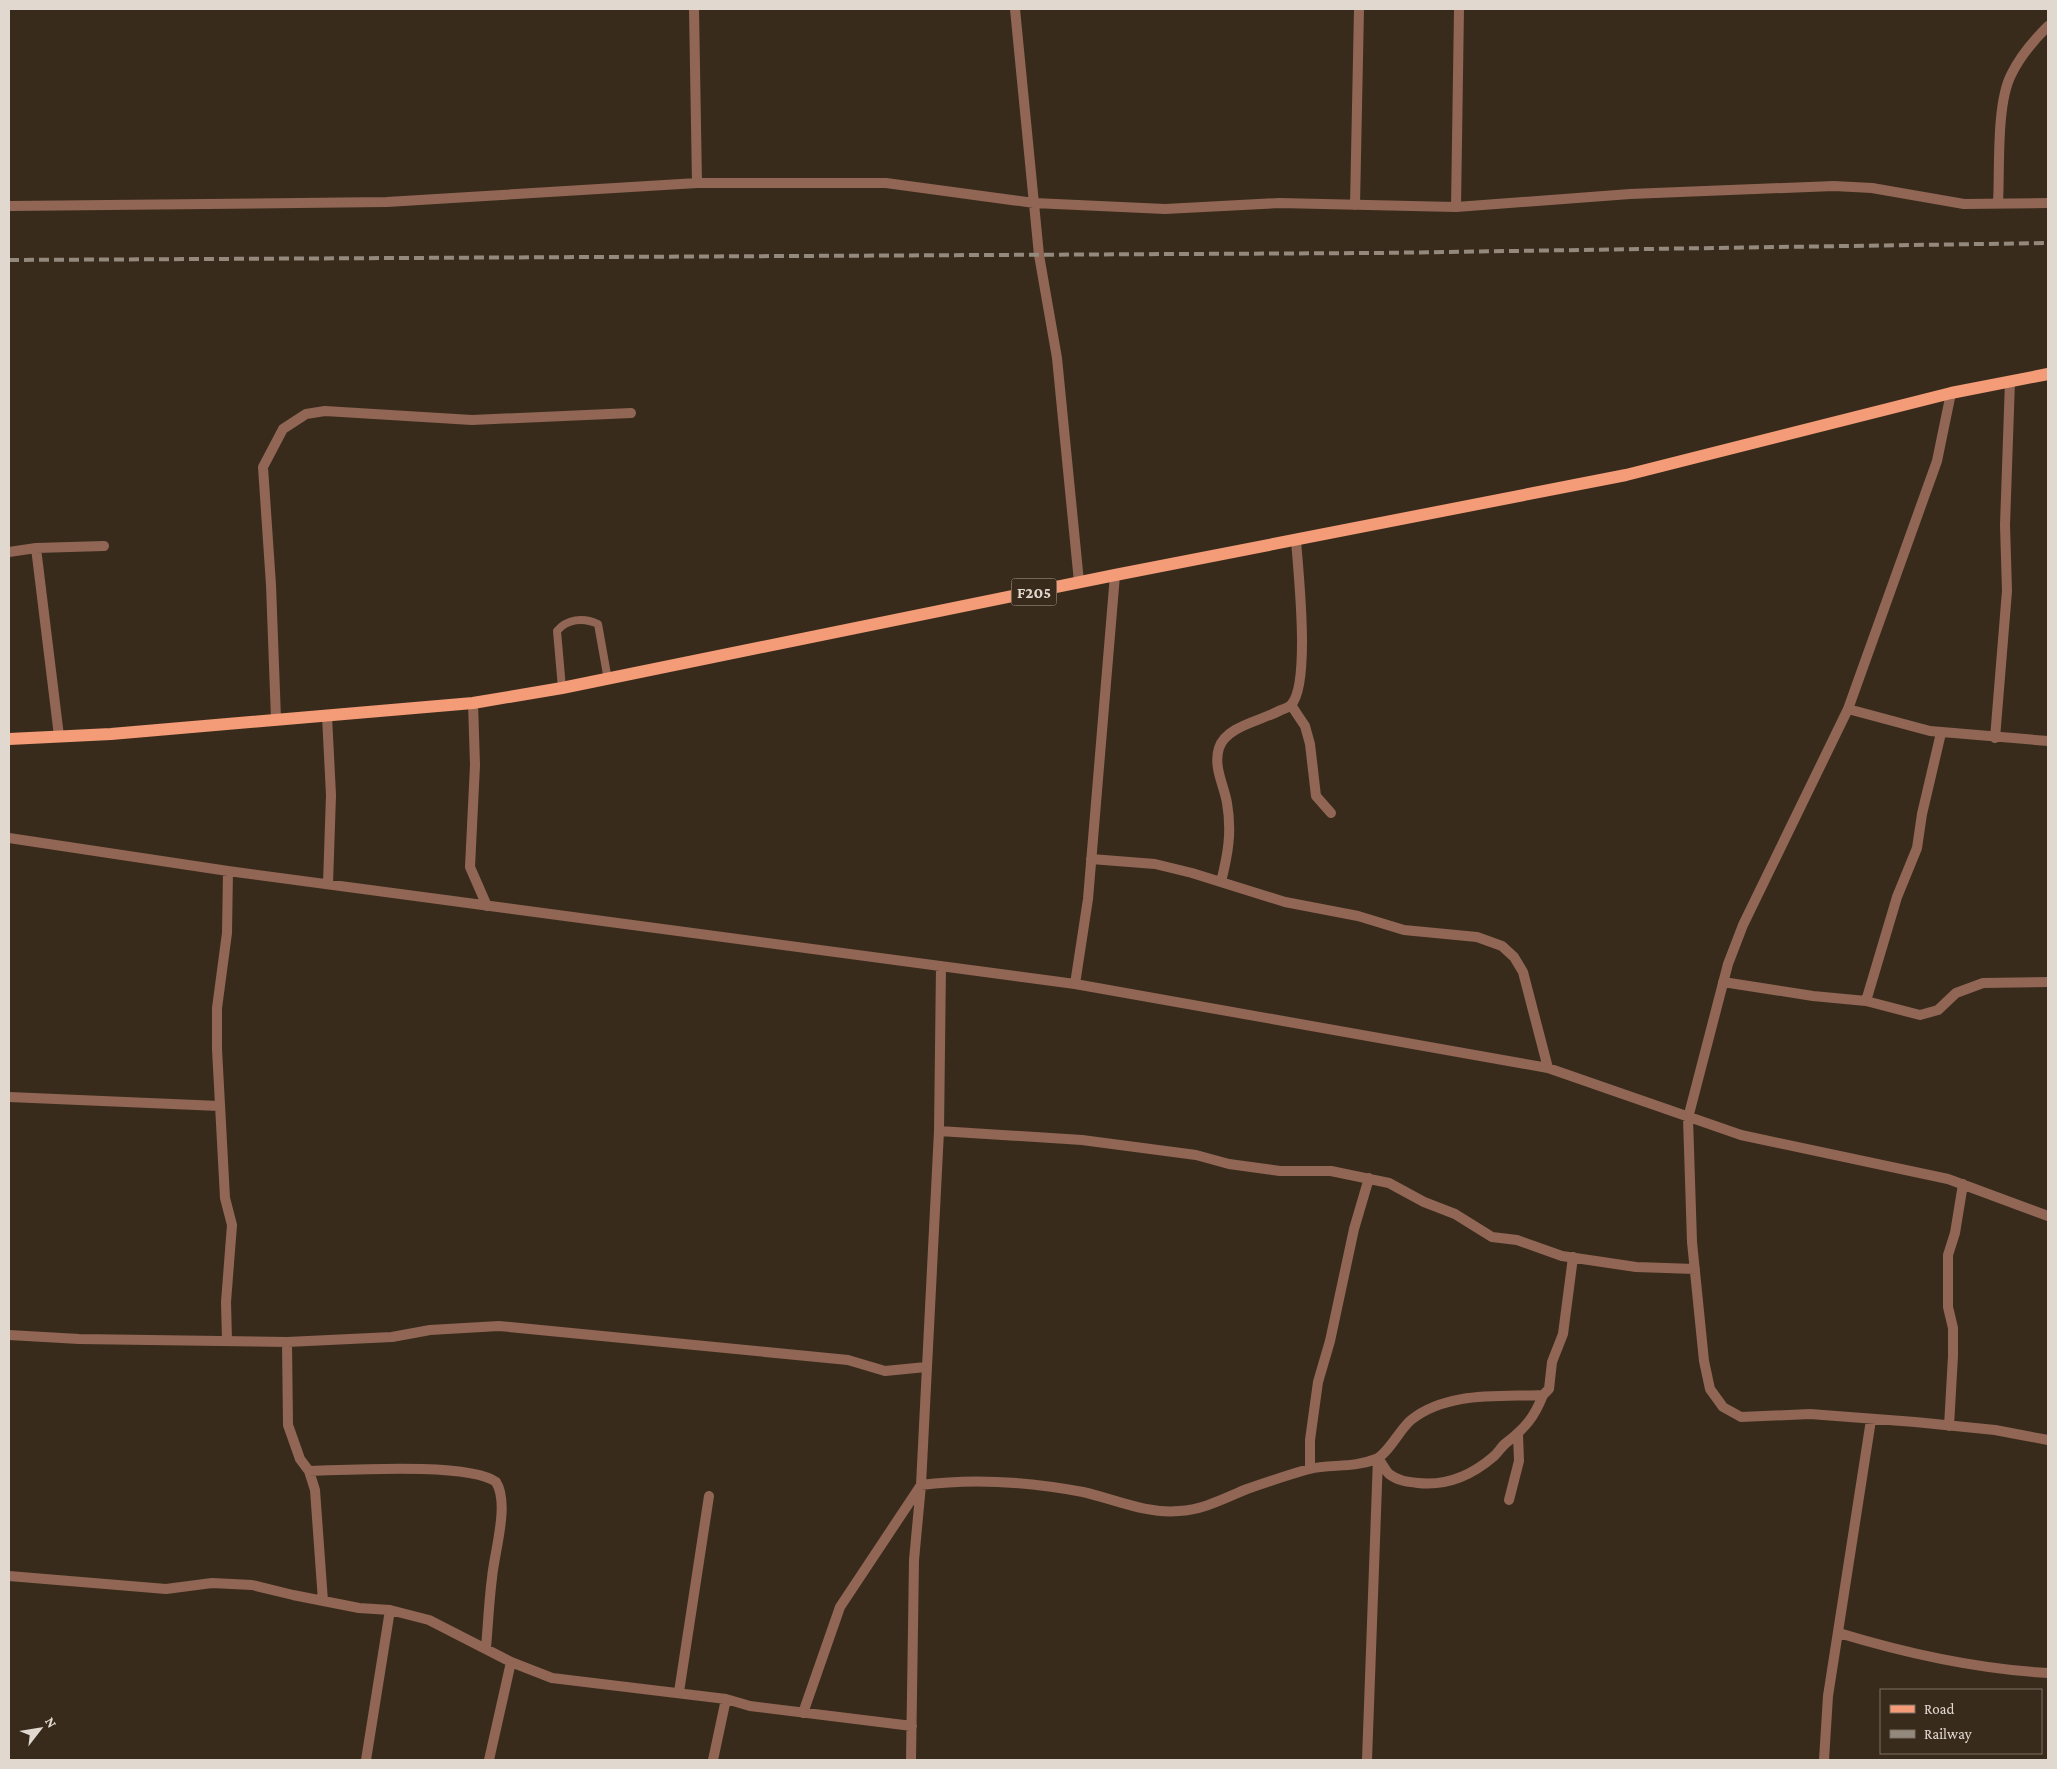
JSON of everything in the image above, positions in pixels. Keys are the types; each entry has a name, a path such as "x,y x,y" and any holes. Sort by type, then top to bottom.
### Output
{"main road":[{"name":"F205","path":"9,739 111,734 276,718 326,716 473,704 608,680 1080,582 1626,475 1951,393 2048,374"}],"street":[{"path":"694,9 697,183"},
{"path":"1014,9 1039,255 1057,358 1080,582"},
{"path":"1355,205 1359,9"},
{"path":"1456,207 1459,9"},
{"path":"1998,203 2003,103 2010,77 2029,44 2048,26"},
{"path":"9,206 387,202 697,183 886,183 1034,203 1165,209 1278,203 1456,207 1630,194 1834,186 1872,188 1964,204 2048,203"},
{"path":"1995,738 2007,591 2005,525 2010,382"},
{"path":"1951,393 1937,462 1848,709 1743,925 1723,982 1688,1118 1695,1269 1704,1361 1710,1389 1723,1407 1741,1417 1810,1414 1995,1430 2048,1440"},
{"path":"276,718 271,585 262,467 282,429 306,414 325,410 472,420 631,413"},
{"path":"1221,882 1230,849 1227,804 1217,762 1219,748 1226,735 1235,728 1256,722 1291,705 1297,693 1302,665 1296,540"},
{"path":"9,552 36,548 104,546"},
{"path":"36,548 59,736"},
{"path":"1076,984 1085,928 1092,859 1115,575"},
{"path":"473,704 475,766 470,867 487,906"},
{"path":"1291,705 1305,726 1310,744 1316,796 1331,813"},
{"path":"1848,709 1941,732 2048,741"},
{"path":"326,716 331,795 328,884"},
{"path":"1866,1001 1896,897 1917,848 1922,814 1941,732"},
{"path":"9,838 228,871 1076,984 1548,1068 1741,1135 1836,1154 1963,1184 2048,1216"},
{"path":"1092,859 1155,864 1285,902 1358,916 1404,930 1477,937 1502,946 1514,957 1523,972 1548,1068"},
{"path":"227,1340 226,1302 232,1225 225,1198 218,1106 217,1008 227,934 228,871"},
{"path":"913,1759 914,1560 921,1485 939,1131 941,966"},
{"path":"1723,982 1813,996 1866,1001 1920,1015 1938,1010 1956,994 1983,983 2048,982"},
{"path":"9,1097 218,1106"},
{"path":"939,1131 1082,1140 1196,1155 1229,1164 1280,1171 1331,1171 1390,1183 1424,1202 1455,1214 1492,1237 1516,1240 1562,1256 1636,1266 1695,1269"},
{"path":"1310,1469 1310,1440 1318,1382 1330,1342 1354,1229 1369,1178"},
{"path":"1949,1426 1953,1328 1948,1307 1948,1254 1955,1233 1963,1184"},
{"path":"1378,1458 1389,1474 1403,1482 1426,1484 1446,1482 1468,1474 1493,1457 1518,1434 1536,1413 1543,1395 1549,1389 1552,1362 1563,1334 1573,1258"},
{"path":"9,1335 287,1342 392,1337 430,1330 499,1326 848,1360 885,1370 926,1368"},
{"path":"287,1342 288,1425 300,1459 310,1471 315,1490 323,1601"},
{"path":"803,1713 840,1607 921,1485 958,1480 1020,1483 1083,1492 1132,1506 1178,1512 1202,1508 1249,1488 1310,1469 1362,1463 1378,1458 1411,1421 1432,1407 1452,1401 1489,1397 1543,1395"},
{"path":"1824,1760 1828,1696 1839,1633 1855,1510 1871,1420"},
{"path":"1509,1500 1519,1461 1518,1434"},
{"path":"1367,1760 1378,1458"},
{"path":"310,1471 455,1471 480,1474 496,1482 501,1494 500,1521 492,1576 486,1648"},
{"path":"680,1692 708,1496"},
{"path":"9,1576 166,1589 212,1582 252,1585 359,1608 390,1610 429,1620 511,1662 552,1678 680,1692 726,1699 750,1706 912,1726"},
{"path":"366,1760 390,1610"},
{"path":"1839,1633 1912,1654 1956,1663 2048,1673"},
{"path":"489,1760 511,1662"},
{"path":"713,1760 726,1699"}],"lane":[{"path":"562,688 557,631 564,623 587,619 598,624 608,680"}],"railway":[{"path":"9,260 1378,253 2048,243"}]}
